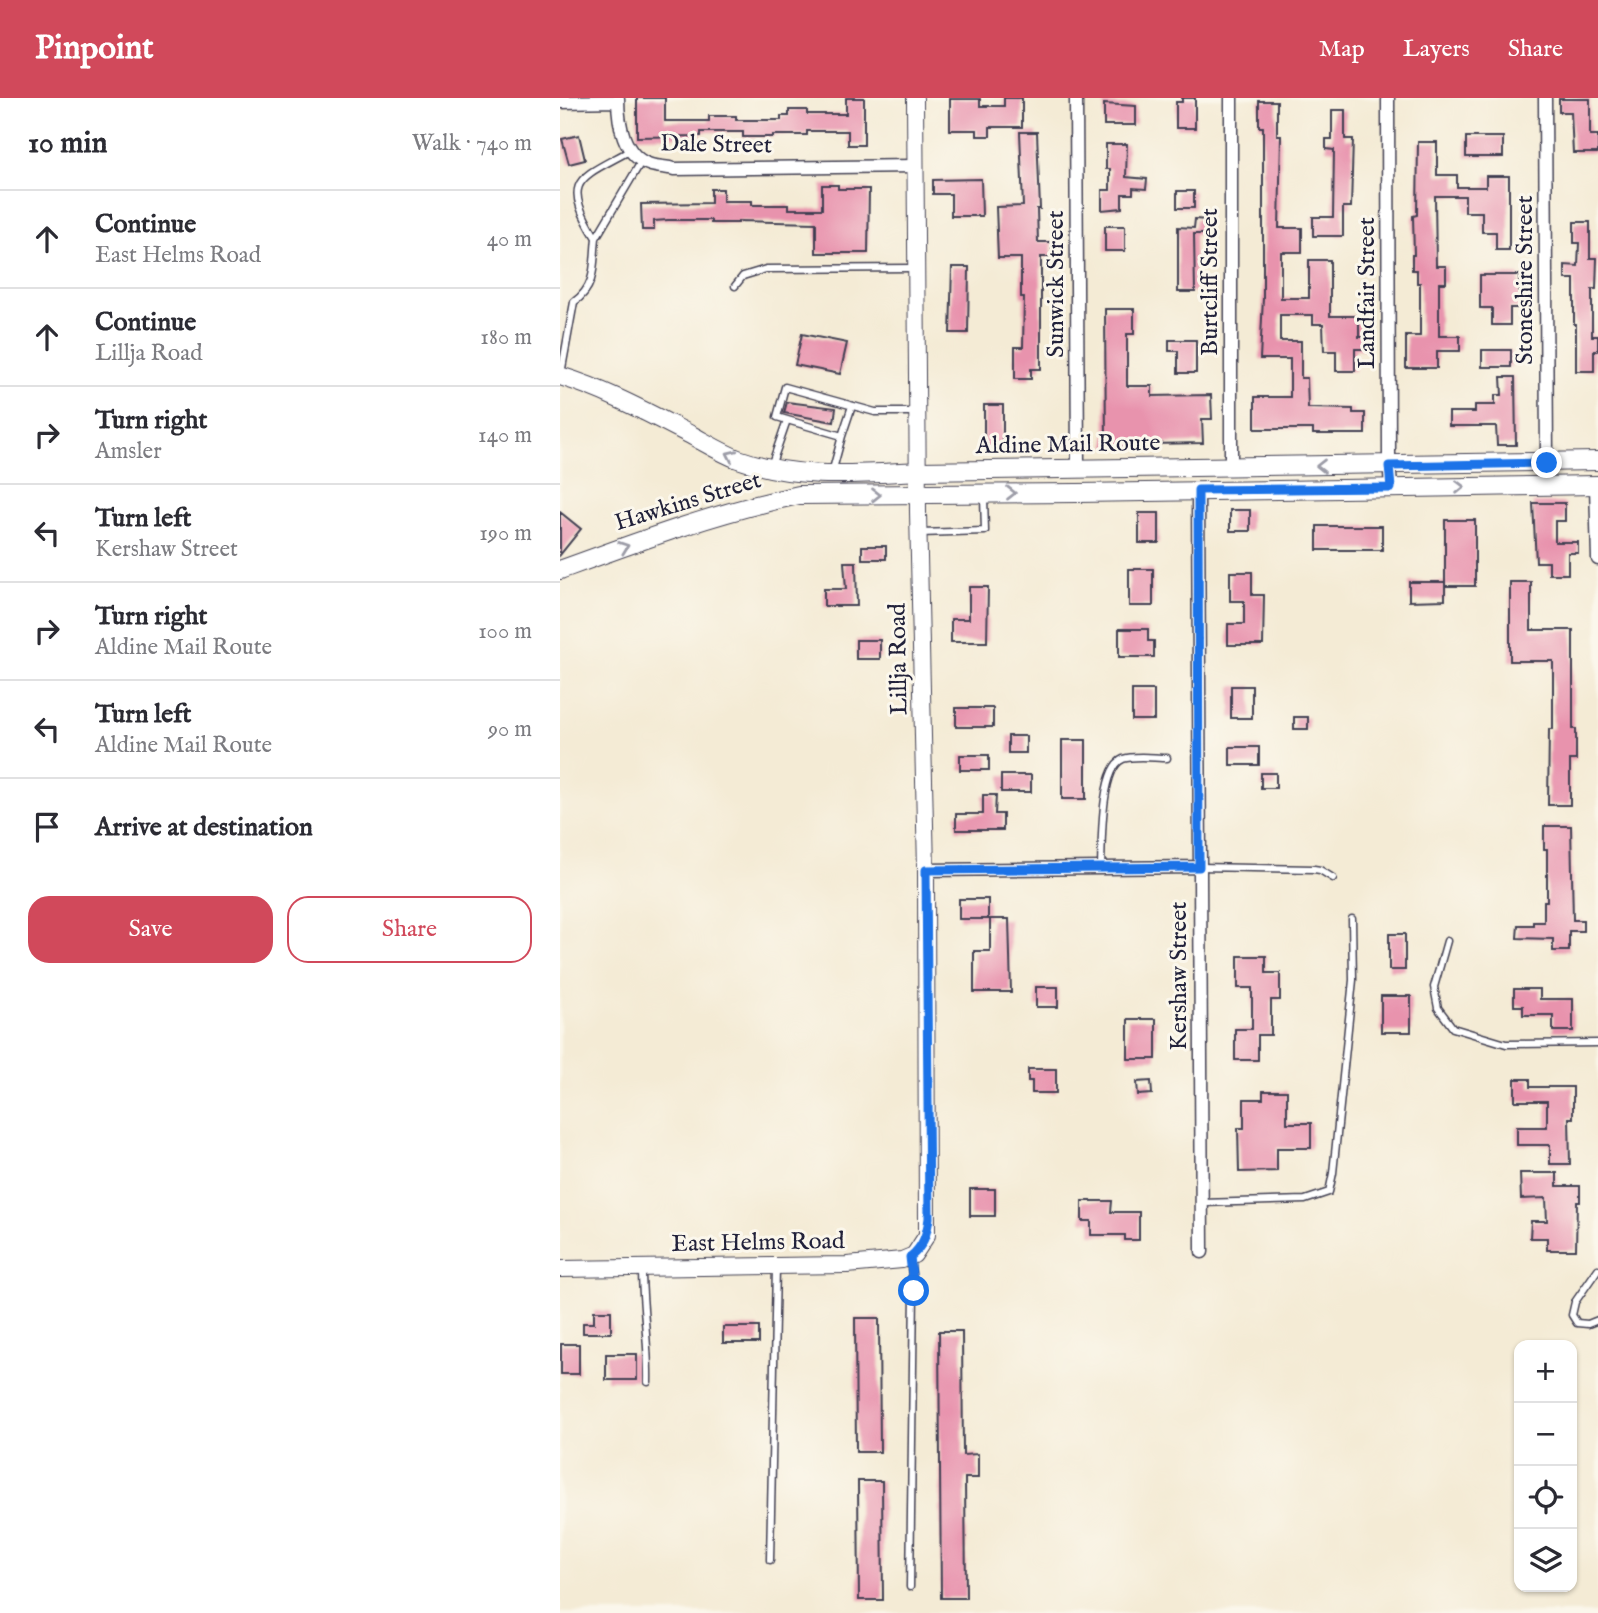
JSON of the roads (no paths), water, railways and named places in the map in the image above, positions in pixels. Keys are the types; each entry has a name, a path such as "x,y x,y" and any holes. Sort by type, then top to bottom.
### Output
{"main road":[{"name":"Aldine Mail Route","path":"560,376 602,390 737,459 771,468 831,475 918,471 1598,461"},
{"name":"Aldine Mail Route","path":"833,494 1597,485"},
{"name":"Hawkins Street","path":"560,570 682,526 754,504 799,495 833,494"}],"street":[{"name":"Lillja Road","path":"910,1257 927,1236 929,1218 915,98"},
{"name":"Sunwick Street","path":"1076,98 1078,470"},
{"name":"Burtcliff Street","path":"1231,98 1231,466"},
{"name":"Landfair Street","path":"1388,98 1391,488"},
{"name":"Stoneshire Street","path":"1545,98 1547,463"},
{"name":"Dale Street","path":"560,102 618,100 620,131 631,150 649,164 674,169 916,166"},
{"path":"1597,485 1598,559"},
{"name":"Kershaw Street","path":"1198,490 1202,1252"},
{"path":"926,870 1199,867"},
{"name":"East Helms Road","path":"560,1269 870,1263 892,1262 910,1257"}],"lane":[{"path":"596,239 575,204 575,186 582,178 631,150"},
{"path":"560,376 574,302 589,290 596,239 642,160"},
{"path":"735,286 743,276 766,269 916,268"},
{"path":"842,436 777,417 785,387 874,412 917,412"},
{"path":"831,475 852,406"},
{"path":"771,468 787,420"},
{"path":"920,533 985,531 984,494"},
{"path":"1101,868 1103,820 1110,772 1125,758 1167,758"},
{"path":"1199,867 1314,869 1333,878"},
{"path":"1201,1203 1305,1200 1329,1192 1353,980 1352,919"},
{"path":"1447,941 1434,987 1438,1008 1453,1028 1506,1044 1598,1043"},
{"path":"910,1257 914,1291 910,1587"},
{"path":"770,1560 776,1265"},
{"path":"642,1267 649,1354 648,1382"},
{"path":"1598,1269 1575,1302 1572,1315 1577,1322 1588,1324 1598,1320"}]}
